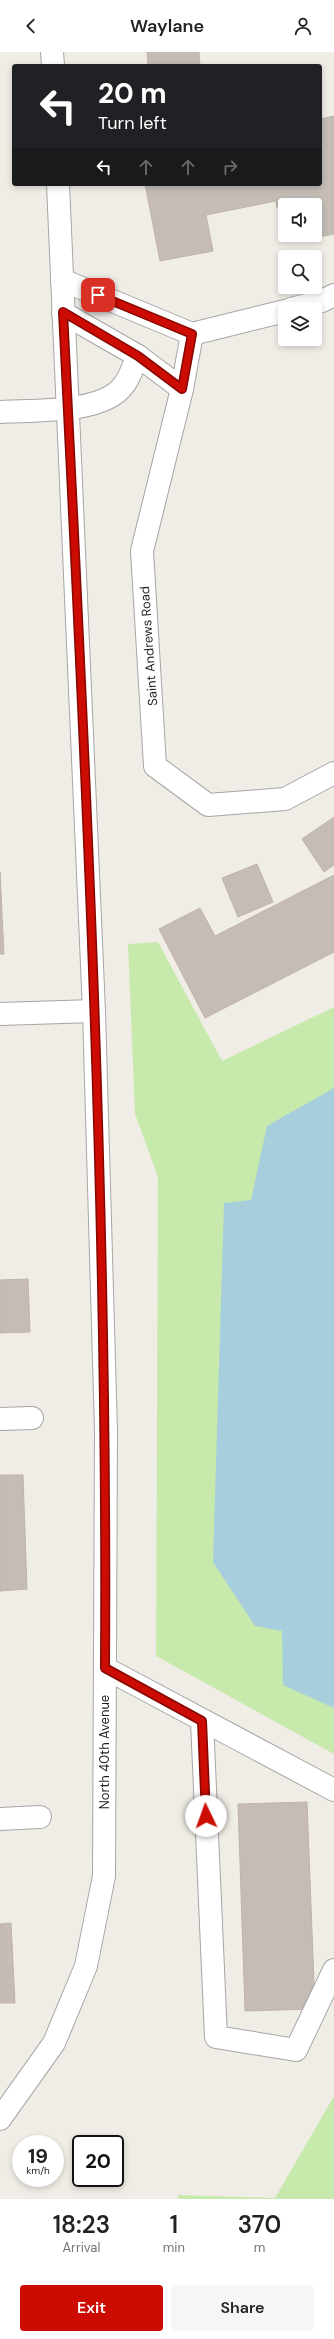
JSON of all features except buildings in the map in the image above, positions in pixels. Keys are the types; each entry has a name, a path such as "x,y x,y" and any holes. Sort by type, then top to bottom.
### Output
{"street":[{"path":"52,52 53,64"},
{"name":"North 40th Avenue","path":"0,2119 54,2043 86,1966 104,1876 106,1432 94,1011 58,186"},
{"path":"62,280 192,334 278,313"},
{"path":"318,302 334,295"},
{"path":"63,312 138,356 182,389"},
{"name":"Saint Andrews Road","path":"192,334 182,389 142,551 156,766 208,805 285,799 334,773"},
{"path":"0,412 68,408 107,400 123,387 138,356"},
{"path":"0,1014 94,1011"},
{"path":"0,1419 32,1418"},
{"path":"105,1668 334,1790"},
{"path":"202,1721 216,2037 296,2050 334,1970"},
{"path":"0,1819 40,1817"}],"green space":[{"path":"158,942 222,1061 334,1007 334,1754 156,1656 158,1177 135,1114 128,944"},
{"path":"334,2096 334,2199 179,2199 178,2195 275,2198"}],"water":[{"path":"334,1088 334,1708 283,1685 282,1631 255,1626 213,1562 224,1203 251,1200 267,1126"}],"route":[{"path":"98,295 192,334 182,389 138,356 63,312 94,1011 106,1432 105,1668 202,1721 206,1816"}]}
